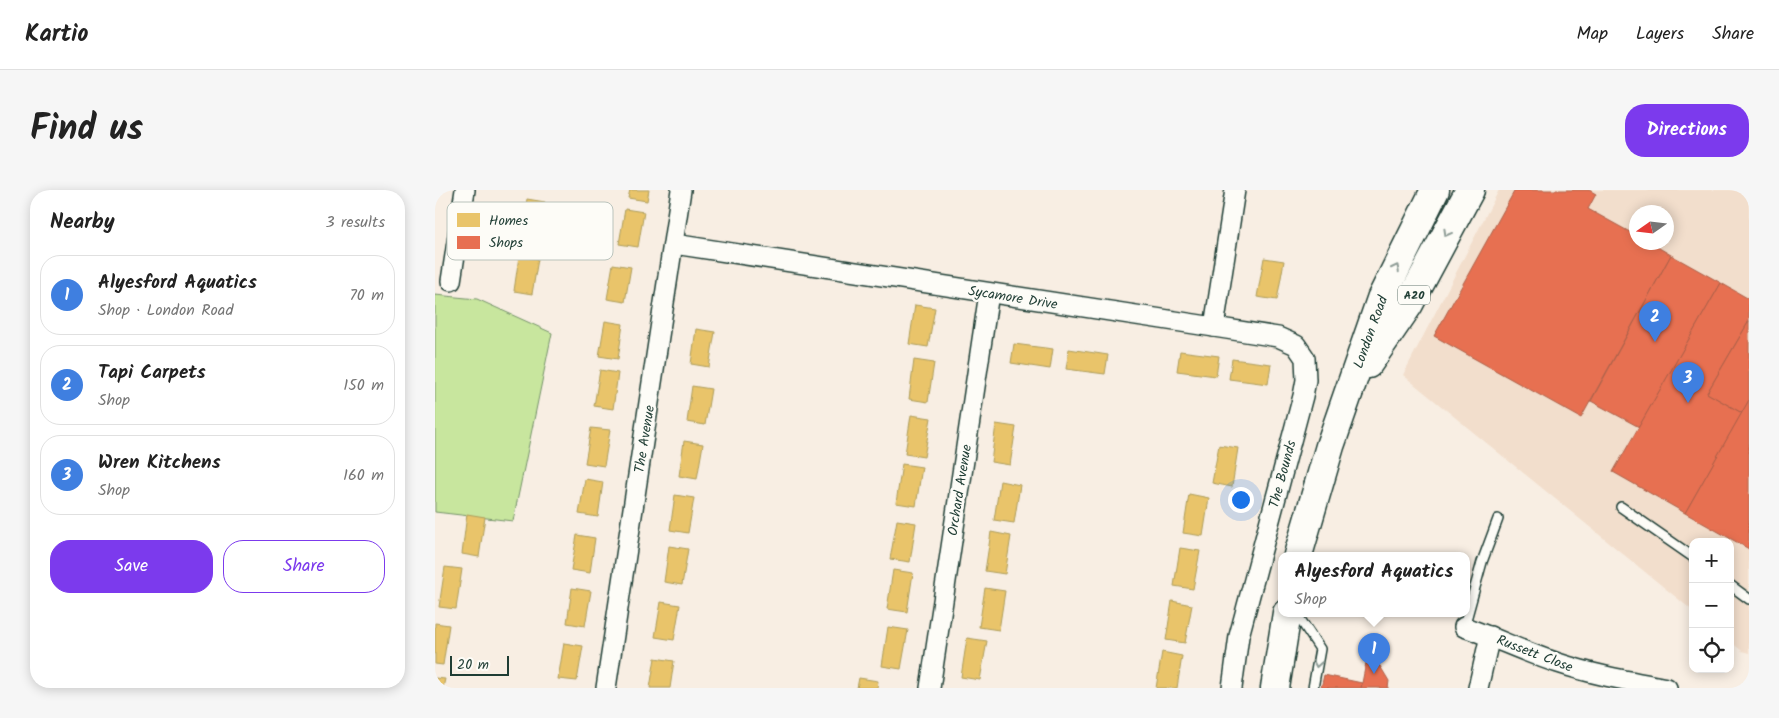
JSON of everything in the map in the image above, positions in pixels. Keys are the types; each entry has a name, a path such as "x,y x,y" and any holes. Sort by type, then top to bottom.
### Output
{"main road":[{"name":"London Road","path":"1299,552 1324,464 1381,299 1435,190"},
{"name":"London Road","path":"1348,395 1409,304 1470,190"},
{"path":"1275,688 1286,617"}],"street":[{"name":"The Avenue","path":"606,688 681,190"},
{"path":"1214,327 1235,190"},
{"name":"Sycamore Drive","path":"674,244 1214,327"},
{"path":"451,281 454,260"},
{"name":"Orchard Avenue","path":"930,688 989,293"},
{"name":"The Bounds","path":"1214,327 1278,337 1296,344 1305,358 1306,380 1303,396 1239,636 1231,688"},
{"name":"Russett Close","path":"1464,628 1490,636 1556,662 1603,676 1667,688"},
{"name":"Russett Close","path":"1477,688 1490,636"}],"lane":[{"path":"1621,506 1689,554"},
{"path":"1470,606 1482,562 1498,519"},
{"path":"1734,588 1749,599"},
{"path":"1298,617 1320,649 1313,688"},
{"path":"1464,628 1467,617"}],"shaded area":[{"path":"1499,190 1749,190 1749,653 1742,651 1734,644 1734,538 1689,538 1689,608 1403,375"}],"green space":[{"path":"435,295 477,299 552,333 513,521 435,512"}],"building: Homes":[{"path":"630,190 649,190 647,201 628,198"},
{"path":"527,199 545,202 526,202"},
{"path":"625,209 644,212 638,247 619,244"},
{"path":"1264,258 1284,261 1277,300 1257,297"},
{"path":"518,260 538,260 532,294 514,291"},
{"path":"613,264 631,267 625,302 607,299"},
{"path":"915,305 935,308 928,347 909,344"},
{"path":"605,321 623,324 618,359 599,356"},
{"path":"696,329 715,332 709,367 691,364"},
{"path":"1014,344 1053,349 1050,369 1011,363"},
{"path":"1069,349 1108,355 1105,374 1066,369"},
{"path":"1180,351 1219,356 1216,376 1177,371"},
{"path":"1232,359 1271,364 1268,384 1229,379"},
{"path":"914,360 934,363 928,402 909,399"},
{"path":"600,370 618,373 613,409 594,406"},
{"path":"692,386 711,389 705,425 687,422"},
{"path":"911,415 931,418 924,457 905,454"},
{"path":"996,424 1016,427 1010,465 991,462"},
{"path":"591,428 610,430 604,466 585,463"},
{"path":"684,441 703,444 697,479 679,476"},
{"path":"1219,445 1238,448 1232,487 1212,483"},
{"path":"902,464 922,467 916,506 896,503"},
{"path":"585,479 603,482 598,517 579,514"},
{"path":"1000,481 1020,485 1014,523 994,520"},
{"path":"1189,494 1209,498 1203,536 1183,533"},
{"path":"675,495 694,498 688,533 670,530"},
{"path":"467,514 485,517 479,557 462,554"},
{"path":"897,520 916,523 910,562 890,559"},
{"path":"991,532 1011,536 1005,574 985,571"},
{"path":"577,535 595,538 590,573 571,570"},
{"path":"669,546 688,549 682,585 664,582"},
{"path":"1180,548 1200,551 1193,589 1174,586"},
{"path":"445,567 462,569 456,609 439,607"},
{"path":"893,570 913,573 907,612 887,609"},
{"path":"572,588 591,591 585,626 567,623"},
{"path":"985,588 1005,591 999,630 979,627"},
{"path":"1172,601 1192,605 1185,643 1166,640"},
{"path":"661,602 680,605 674,640 655,637"},
{"path":"435,623 449,625 443,665 435,664"},
{"path":"888,627 908,630 901,669 882,666"},
{"path":"967,638 987,641 980,680 961,677"},
{"path":"564,643 583,646 577,681 558,679"},
{"path":"1162,652 1182,656 1177,688 1156,688"},
{"path":"655,658 674,661 670,688 650,688"},
{"path":"435,678 445,679 443,688 435,688"},
{"path":"859,678 878,681 877,688 857,688"}],"building: Shops":[{"path":"1515,190 1589,190 1596,194 1588,209 1629,232 1629,250 1663,250 1671,255 1581,418 1434,336"},
{"path":"1671,255 1721,283 1639,427 1591,401"},
{"path":"1721,283 1749,299 1749,321 1707,393 1742,413 1685,513 1613,472"},
{"path":"1749,321 1749,400 1742,413 1707,393"},
{"path":"1749,400 1749,549 1734,541 1734,538 1729,538 1685,513"},
{"path":"1366,663 1380,666 1389,681 1388,688 1361,688"},
{"path":"1324,675 1362,683 1361,688 1321,688"}],"place":[{"name":"Tapi Carpets","path":"1655,342"},
{"name":"Wren Kitchens","path":"1688,403"},
{"name":"Alyesford Aquatics","path":"1374,674"}]}
